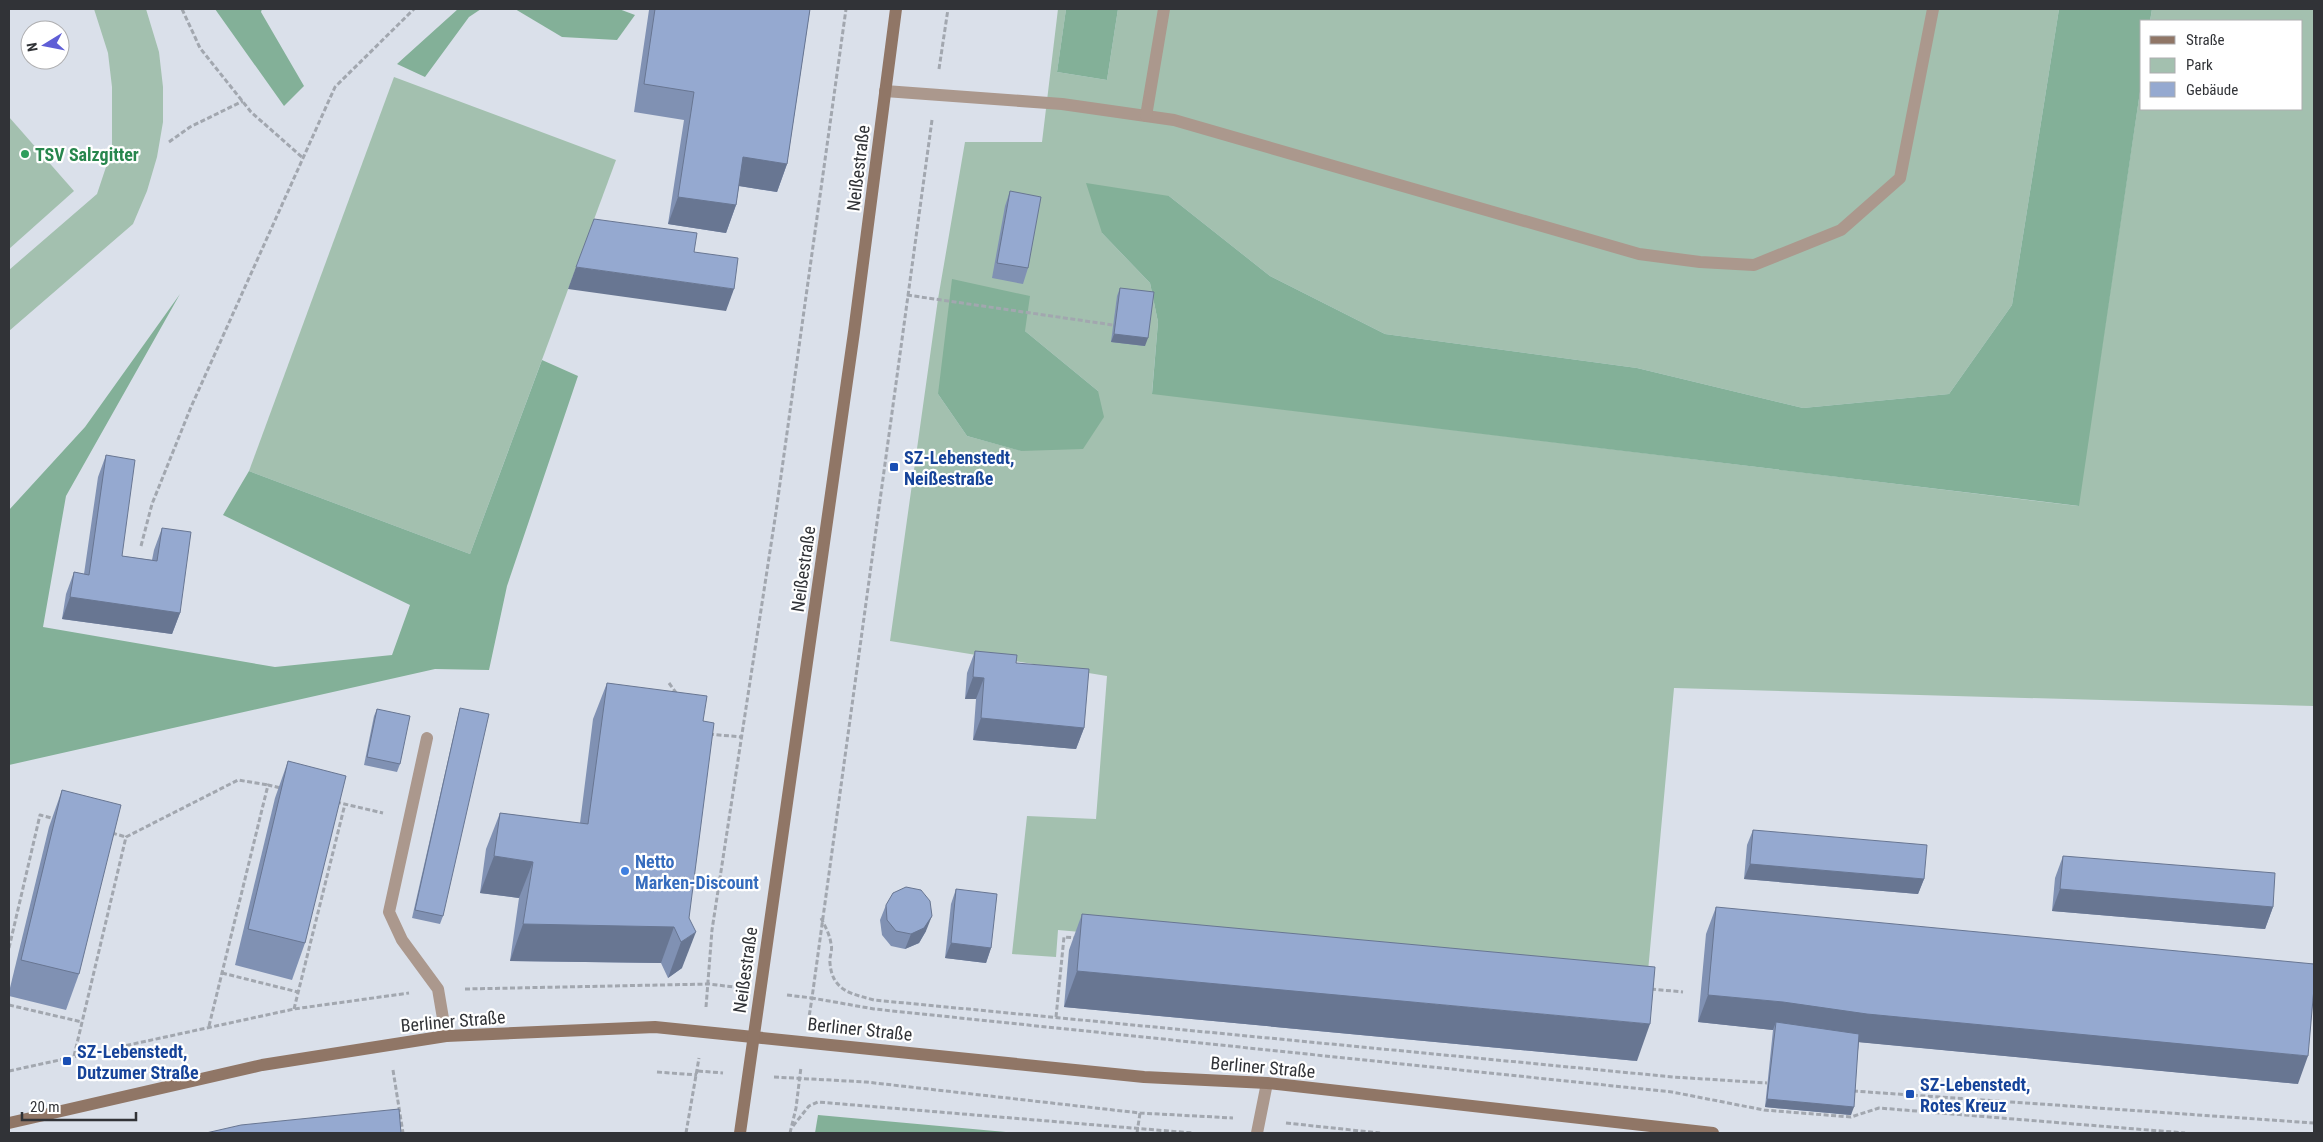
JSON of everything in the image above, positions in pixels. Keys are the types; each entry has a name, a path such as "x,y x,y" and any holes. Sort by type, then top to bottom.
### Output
{"street":[{"name":"Neißestraße","path":"740,1133 854,332 896,9"},
{"path":"1146,116 1164,9"},
{"path":"885,90 1062,104 1174,120 1639,254 1700,262 1754,265 1841,230 1900,178 1933,9"},
{"path":"427,738 389,912 402,940 438,989 446,1036"},
{"name":"Berliner Straße","path":"9,1123 262,1065 446,1036 655,1027 753,1035 1144,1076 1268,1083 1713,1133"},
{"path":"1258,1133 1268,1083"}],"path":[{"path":"182,9 200,48 251,112 303,158"},
{"path":"141,546 152,504 191,407 335,87 414,9"},
{"path":"9,1071 294,1009 438,989 709,984 712,930 778,492 846,9"},
{"path":"948,9 906,295 821,917 812,998 874,1009 1672,1092 1764,1110 1851,1117 1879,1108 2184,1133"},
{"path":"169,142 190,126 243,101"},
{"path":"906,295 1113,325"},
{"path":"669,683 680,698"},
{"path":"704,728 710,735 741,737"},
{"path":"107,832 126,837 238,780 288,790"},
{"path":"209,1026 268,785"},
{"path":"336,802 410,820"},
{"path":"294,1009 345,804"},
{"path":"9,948 40,815 59,820"},
{"path":"74,1056 126,837"},
{"path":"821,917 832,945 831,973 837,983 846,992 874,1000 1673,1078 1767,1084"},
{"path":"1056,1017 1064,937 1084,938"},
{"path":"222,973 298,992"},
{"path":"1644,989 1683,992"},
{"path":"9,1005 82,1022"},
{"path":"389,1045 404,1133"},
{"path":"657,1072 697,1076 686,1133"},
{"path":"790,1133 796,1108 799,1079 866,1082 1140,1113 1260,1120 1380,1133"},
{"path":"1852,1090 2314,1124"},
{"path":"791,1128 809,1106 818,1102 1193,1133"},
{"path":"1137,1133 1140,1113"}],"green space":[{"path":"94,9 146,9 159,52 163,87 163,122 157,157 147,191 133,224 9,331 9,270 97,194 112,149 112,87 108,53"},
{"path":"215,9 262,9 261,12 304,86 284,106"},
{"path":"458,9 481,9 469,17 425,77 397,64"},
{"path":"515,9 619,9 635,15 617,40 562,37"},
{"path":"1058,9 1066,9 1057,72 1107,80 1118,9 2059,9 2012,305 1949,394 1803,408 1637,368 1385,334 1270,276 1169,196 1102,233 1150,283 1158,322 1152,393 2078,506 2140,91 2140,110 2303,110 2303,20 2150,20 2152,9 2314,9 2314,706 1674,688 1647,982 1058,930 1056,957 1012,954 1027,816 1096,819 1107,676 890,641 938,299 965,142 1042,142","holes":["1025,331 1098,391 1022,451 967,436 938,394"]},
{"path":"1066,9 1118,9 1107,80 1057,72"},
{"path":"2059,9 2152,9 2150,20 2140,20 2140,92 2079,506 1152,394 1158,322 1150,283 1102,233 1086,183 1169,196 1270,276 1385,334 1637,368 1803,408 1949,394 2012,305"},
{"path":"394,77 616,160 470,554 249,471"},
{"name":"TSV Salzgitter","path":"9,117 74,191 9,249"},
{"path":"952,279 1030,296 1025,331 1098,391 1104,417 1083,449 1021,451 967,436 938,394"},
{"path":"180,294 66,496 43,627 275,667 392,655 410,605 223,515 249,471 470,554 542,360 578,376 507,586 489,670 435,669 9,765 9,510 85,427"},
{"path":"818,1115 1017,1133 815,1133"}],"building":[{"path":"655,9 810,9 787,164 743,157 736,205 678,197 694,92 644,84"},
{"path":"1010,191 1041,197 1028,268 997,263"},
{"path":"594,219 697,233 694,252 738,258 734,289 576,267"},
{"path":"1120,288 1154,292 1148,338 1114,334"},
{"path":"106,455 135,460 122,556 157,561 162,528 191,532 180,613 70,597 74,572 89,575"},
{"path":"975,651 1017,655 1016,663 1089,669 1084,728 981,718 984,678 973,677"},
{"path":"607,683 707,696 703,721 714,723 689,918 696,932 681,942 674,927 523,924 533,862 494,856 500,813 588,824"},
{"path":"460,708 489,714 443,916 415,910"},
{"path":"377,709 410,716 400,764 367,757"},
{"path":"288,761 346,776 305,943 248,929"},
{"path":"62,790 121,805 79,974 21,960"},
{"path":"1753,830 1927,845 1924,879 1750,864"},
{"path":"2063,856 2275,873 2273,907 2060,889"},
{"path":"906,887 921,890 930,901 932,916 924,928 911,934 896,931 887,920 886,905 893,893"},
{"path":"956,889 997,894 991,948 951,943"},
{"path":"1716,907 2314,964 2314,988 2308,1056 1867,1014 1783,1002 1708,995"},
{"path":"1082,914 1655,967 1650,1024 1077,971"},
{"path":"1776,1022 1859,1034 1854,1107 1767,1099"},
{"path":"399,1109 401,1133 206,1133 241,1125"}],"place":[{"name":"TSV Salzgitter","path":"25,154"},
{"name":"SZ-Lebenstedt, Neißestraße","path":"894,467"},
{"name":"Netto Marken-Discount","path":"625,871"},
{"name":"SZ-Lebenstedt, Dutzumer Straße","path":"67,1061"},
{"name":"SZ-Lebenstedt, Rotes Kreuz","path":"1910,1094"}]}
